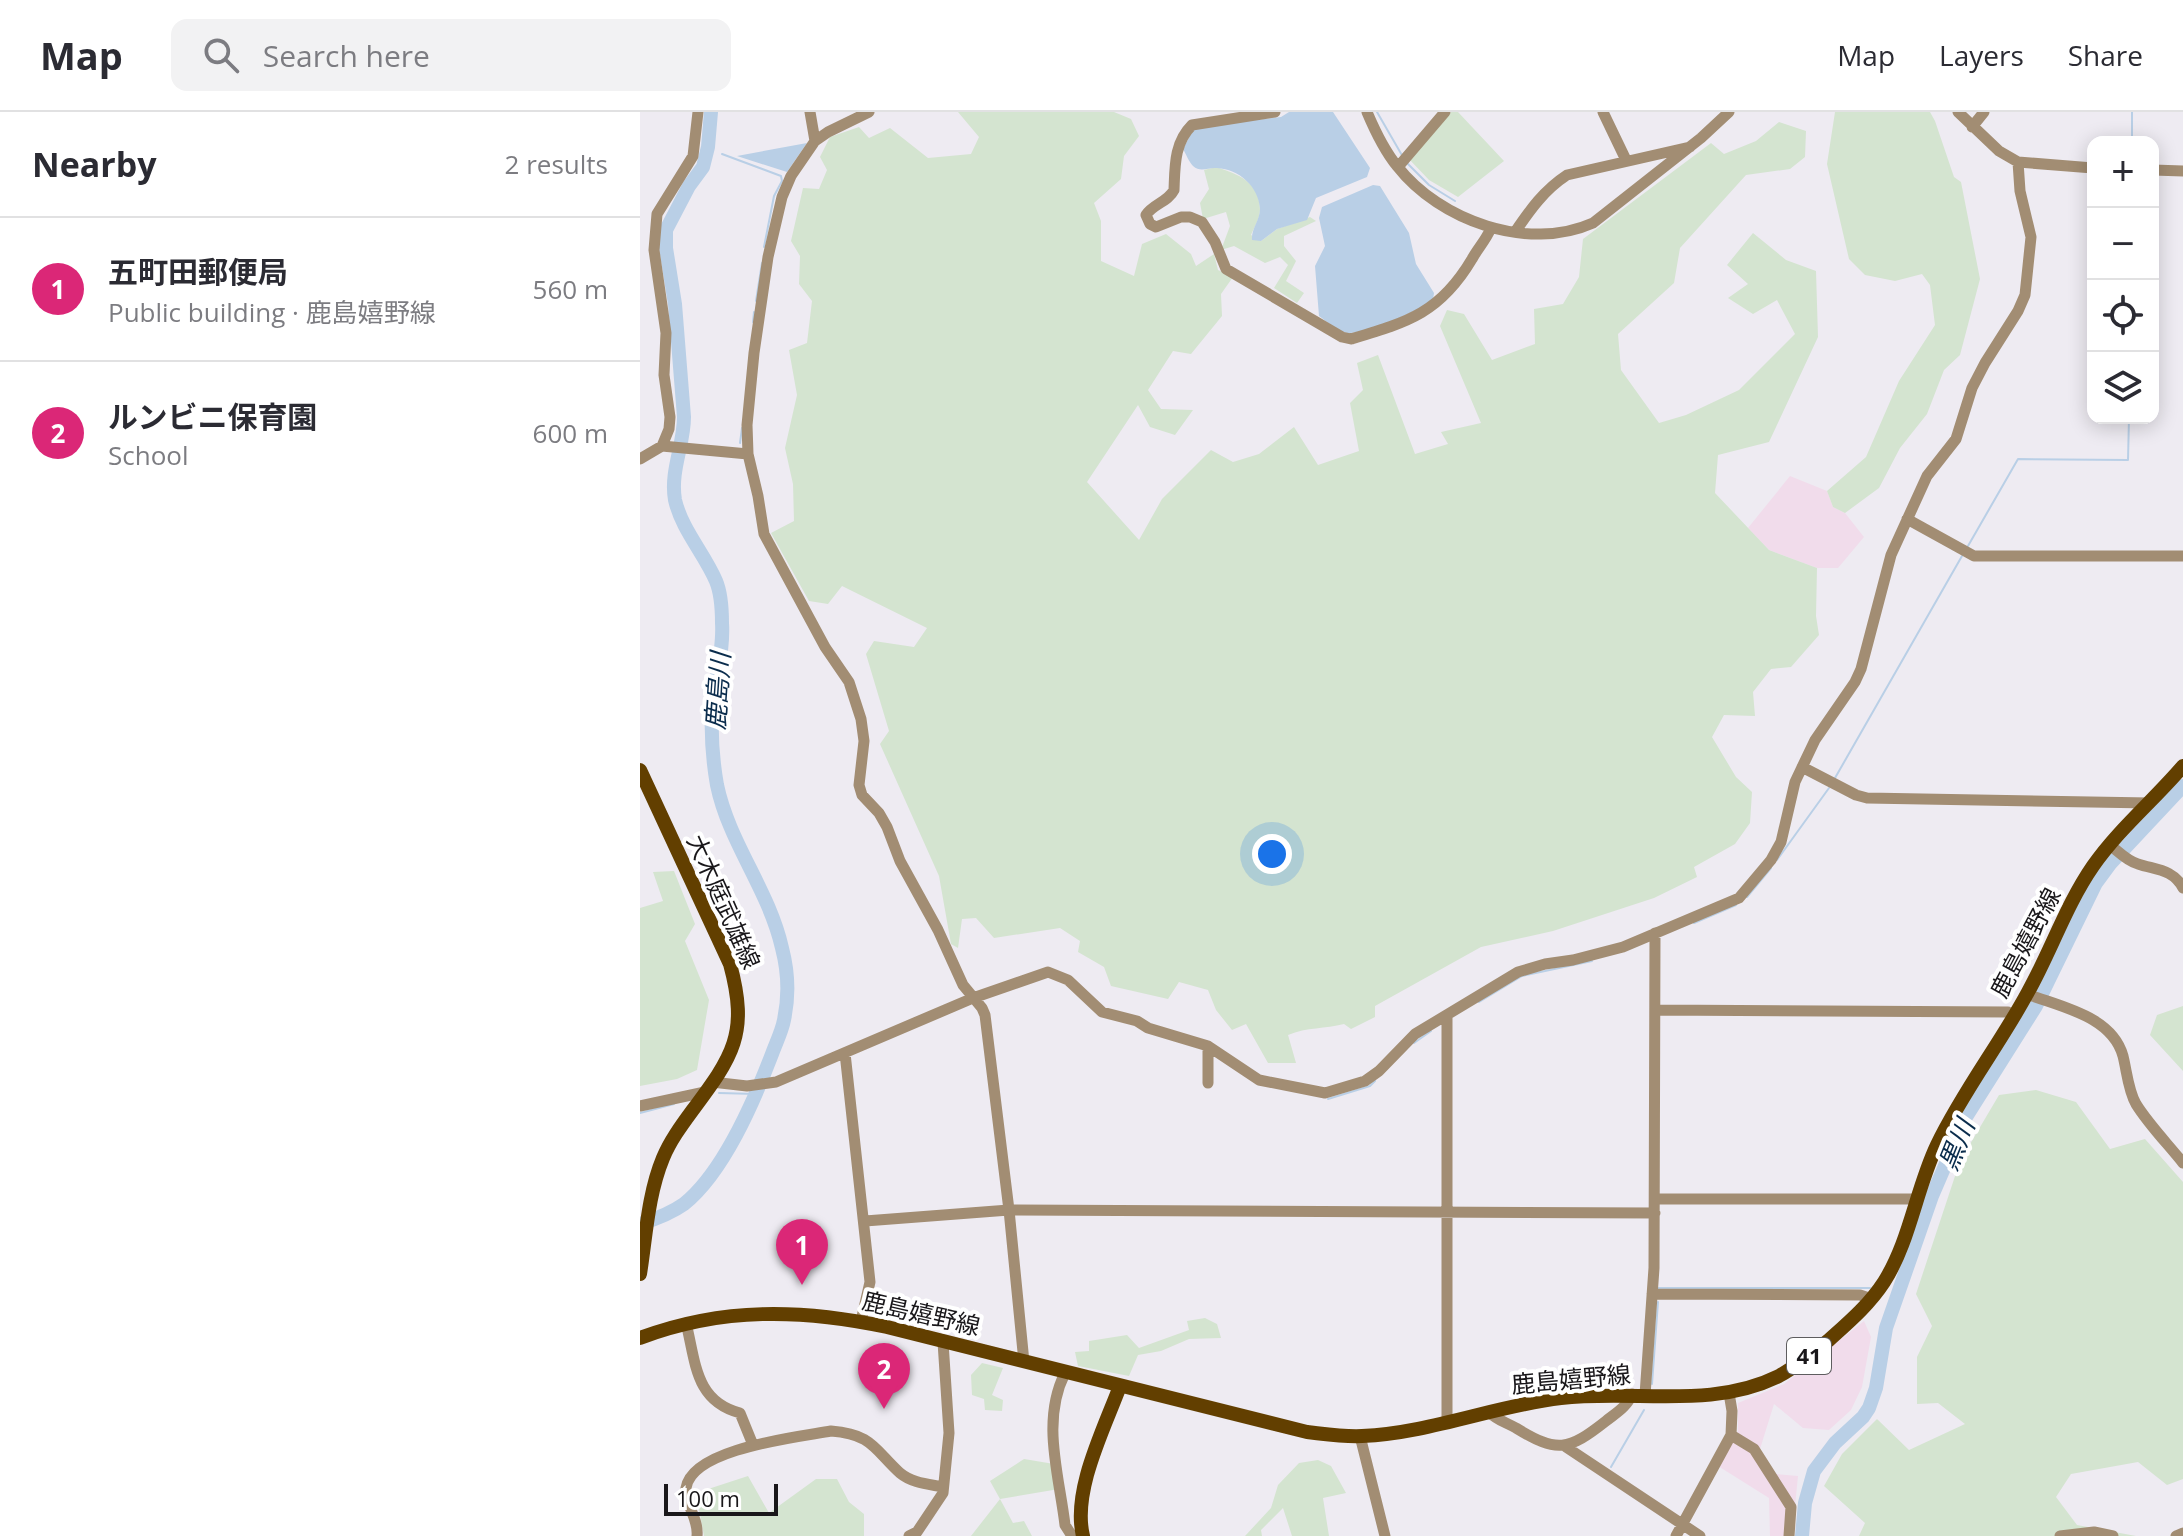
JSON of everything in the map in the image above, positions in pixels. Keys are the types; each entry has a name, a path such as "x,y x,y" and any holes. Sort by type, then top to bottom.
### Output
{"main road":[{"name":"鹿島嬉野線","path":"640,1338 686,1323 743,1313 785,1313 861,1321 1307,1432 1360,1436 1411,1430 1559,1398 1702,1396 1729,1393 1769,1380 1804,1360 1857,1316 1885,1280 1935,1149 1954,1111 2027,994 2079,890 2110,845 2183,766"},
{"name":"大木庭武雄線","path":"640,770 730,964 740,1016 729,1060 664,1155 654,1180 646,1208 647,1235 640,1274"},
{"path":"1083,1536 1079,1512 1082,1493 1120,1386"}],"street":[{"path":"664,446 670,417 664,375 666,333 654,250 657,214 693,156 698,112"},
{"path":"810,112 815,141"},
{"path":"869,112 815,141 791,176 782,197 768,257 754,353 747,425 748,454 764,534 825,647 849,682 861,719 864,741 859,785 862,795 887,827 900,861 938,930 963,985 982,1008 988,1031 1024,1362"},
{"path":"1275,112 1192,125 1176,151 1174,190 1171,196 1150,209 1146,215 1150,224 1156,227 1181,217 1202,222 1215,242 1226,269 1342,337 1351,339 1431,309 1456,285 1491,228"},
{"path":"1367,112 1398,167 1425,193 1459,216 1491,228 1552,235 1574,232 1593,223 1691,147 1729,112"},
{"path":"1398,167 1445,112"},
{"path":"1603,112 1626,160"},
{"path":"1958,112 1999,151 2018,162 2087,168"},
{"path":"1972,127 1984,112"},
{"path":"1515,232 1537,200 1567,175 1691,147"},
{"path":"640,1106 708,1087 776,1082 973,998 1048,972 1068,980 1102,1012 1208,1046 1259,1080 1325,1093 1365,1081 1415,1034 1518,972 1623,947 1739,898 1752,886 1781,842 1795,782 1815,740 1861,669 1887,567 1907,519 1927,476 1956,439 1972,388 2025,295 2031,237 2020,191 2018,162"},
{"path":"2159,170 2183,171"},
{"path":"640,459 664,446 748,454"},
{"path":"1907,519 1974,556 2183,556"},
{"path":"1802,767 1867,798 2150,803"},
{"path":"2110,845 2138,864 2160,868 2179,880 2183,888"},
{"path":"1489,1412 1497,1420 1530,1438 1554,1447 1566,1447 1582,1440 1639,1395 1652,1294 1655,1213 1655,933"},
{"path":"2027,994 2092,1019 2116,1040 2135,1103 2183,1163"},
{"path":"1656,1010 2008,1012 2013,1016"},
{"path":"1447,1015 1447,1422"},
{"path":"1208,1046 1208,1083"},
{"path":"845,1053 870,1282 861,1321"},
{"path":"1655,1199 1917,1199"},
{"path":"865,1221 1009,1210 1655,1213"},
{"path":"1652,1294 1860,1295 1872,1299"},
{"path":"686,1323 702,1388 724,1408 740,1413 753,1445"},
{"path":"909,1536 917,1532 943,1493 949,1433 943,1342"},
{"path":"1065,1373 1058,1386 1052,1441 1065,1525 1072,1536"},
{"path":"1676,1536 1731,1435 1729,1393"},
{"path":"697,1536 698,1527 686,1486 693,1476 722,1454 753,1445 831,1431 842,1432 869,1441 901,1474 915,1481 943,1487"},
{"path":"1731,1435 1754,1449 1791,1507 1789,1536"},
{"path":"1360,1436 1385,1536"},
{"path":"1566,1447 1700,1536"},
{"path":"2060,1536 2094,1532 2113,1536"},
{"path":"2176,1536 2183,1533"}],"shaded area":[{"path":"1790,476 1827,491 1833,507 1845,513 1864,537 1838,568 1817,568 1769,550 1748,528"},
{"path":"1864,1321 1871,1337 1862,1387 1851,1410 1829,1430 1803,1428 1774,1404 1760,1449 1776,1474 1798,1476 1792,1536 1770,1536 1769,1498 1718,1466 1738,1431 1738,1403 1784,1384"}],"green space":[{"path":"958,112 1114,112 1131,119 1139,136 1124,156 1121,179 1094,203 1101,221 1101,261 1134,276 1142,244 1166,234 1191,254 1196,266 1214,254 1218,270 1233,277 1221,294 1222,316 1191,354 1173,351 1148,390 1161,409 1193,410 1175,435 1150,427 1138,405 1087,482 1139,540 1162,499 1211,450 1233,462 1259,454 1294,427 1318,465 1359,451 1350,403 1363,390 1357,363 1378,355 1415,454 1448,444 1441,432 1481,423 1440,326 1447,310 1464,314 1492,360 1535,344 1534,309 1563,304 1579,277 1583,239 1711,143 1724,154 1756,141 1779,122 1806,131 1805,157 1790,169 1746,175 1680,248 1674,283 1618,334 1621,370 1659,423 1686,415 1739,390 1795,334 1777,300 1753,314 1728,298 1748,284 1727,265 1753,233 1786,260 1816,271 1818,337 1769,442 1718,455 1715,493 1769,550 1817,568 1816,616 1819,635 1791,667 1771,669 1753,692 1755,716 1724,715 1712,737 1736,777 1752,792 1750,823 1735,844 1694,867 1697,877 1654,898 1553,931 1481,947 1375,1006 1375,1017 1351,1029 1344,1024 1288,1035 1296,1063 1268,1063 1246,1024 1232,1030 1216,1010 1208,990 1179,982 1168,999 1111,986 1104,967 1078,952 1080,941 1060,928 994,938 976,918 962,919 958,948 951,944 939,876 880,744 889,731 866,654 874,641 914,647 927,628 842,586 828,604 809,601 771,533 794,521 793,484 785,448 797,395 789,350 807,343 812,301 799,284 800,256 791,241 803,188 819,189 827,170 820,157 830,137 859,127 869,138 890,128 928,158 971,154 979,137"},
{"path":"1451,112 1458,112 1504,161 1458,197 1429,180 1409,159"},
{"path":"1835,112 1930,112 1954,177 1961,182 1980,279 1960,355 1944,370 1927,414 1900,448 1879,488 1845,513 1833,507 1827,491 1866,457 1899,381 1935,325 1930,285 1922,274 1895,281 1865,275 1849,259 1827,164"},
{"path":"1216,167 1240,176 1256,192 1260,213 1251,235 1261,241 1277,229 1310,217 1316,221 1284,236 1284,246 1296,261 1286,281 1304,293 1297,303 1274,288 1288,265 1280,257 1265,263 1234,246 1221,250 1230,226 1226,212 1203,219 1200,203 1209,189 1204,170"},
{"path":"674,871 695,924 685,941 709,1000 697,1070 677,1079 640,1086 640,908 663,901 653,872"},
{"path":"2183,1006 2183,1071 2150,1035 2157,1015"},
{"path":"2036,1090 2076,1102 2110,1149 2145,1139 2183,1182 2183,1479 2167,1485 2138,1462 2071,1474 2056,1497 2077,1525 2136,1536 1859,1536 1865,1523 1824,1486 1842,1454 1877,1419 1909,1450 1965,1424 1938,1403 1917,1404 1917,1357 1932,1326 1916,1294 1960,1161 1999,1095"},
{"path":"1205,1318 1217,1324 1221,1338 1189,1339 1161,1351 1138,1355 1129,1376 1078,1366 1075,1352 1089,1351 1089,1341 1127,1335 1139,1348 1189,1330 1187,1321"},
{"path":"982,1363 1003,1368 992,1395 1003,1400 1002,1411 985,1410 984,1399 972,1395 971,1375"},
{"path":"1024,1459 1054,1464 1059,1489 1000,1499 990,1481"},
{"path":"1318,1460 1331,1466 1346,1493 1323,1498 1329,1536 1292,1536 1283,1508 1261,1530 1262,1536 1245,1536 1271,1508 1278,1485 1299,1463"},
{"path":"748,1476 769,1513 816,1479 837,1479 849,1502 864,1514 864,1536 704,1536 696,1493"},
{"path":"1000,1499 1013,1523 1024,1521 1032,1536 971,1536"}],"water":[{"path":"1289,112 1333,112 1370,168 1367,177 1316,198 1307,220 1277,229 1261,241 1252,240 1260,209 1252,187 1240,176 1225,169 1196,168 1183,149 1193,130 1203,126 1281,117"},
{"path":"807,143 787,172 737,156"},
{"path":"1373,185 1380,186 1409,233 1416,264 1434,293 1433,300 1391,321 1347,333 1319,316 1315,266 1325,246 1319,218 1322,207"}],"waterway":[{"name":"鹿島川","path":"640,1224 684,1204 699,1190 725,1155 765,1073 782,1028 787,1002 786,966 776,927 730,827 717,785 712,722 722,634 719,591 678,511 674,489 684,417 666,230 689,186 703,167 711,112"},
{"path":"1377,112 1403,157"},
{"path":"2132,112 2132,136"},
{"name":"鹿島川","path":"708,147 713,150"},
{"path":"722,154 781,176 764,247"},
{"path":"1406,162 1429,185 1455,201"},
{"path":"756,301 762,263"},
{"path":"753,322 754,312"},
{"path":"1968,546 2018,459 2128,460 2129,424"},
{"path":"740,443 742,428"},
{"path":"1835,778 1962,556"},
{"name":"黒川","path":"1802,1536 1805,1503 1814,1471 1835,1443 1869,1408 1876,1388 1886,1328 1932,1196 1966,1117 2036,1006 2096,883 2183,786"},
{"path":"1777,860 1829,788"},
{"path":"1747,897 1771,868"},
{"path":"1694,923 1736,905"},
{"path":"1479,1002 1522,976 1592,961"},
{"path":"1414,1043 1431,1031"},
{"path":"1328,1099 1370,1086 1375,1081"},
{"path":"719,1093 756,1094"},
{"path":"640,1113 674,1104"},
{"path":"1658,1288 1870,1288"},
{"path":"1652,1384 1658,1302"},
{"path":"1611,1467 1644,1410"}],"place":[{"name":"五町田郵便局","path":"802,1285"},
{"name":"ルンビニ保育園","path":"884,1409"}]}
